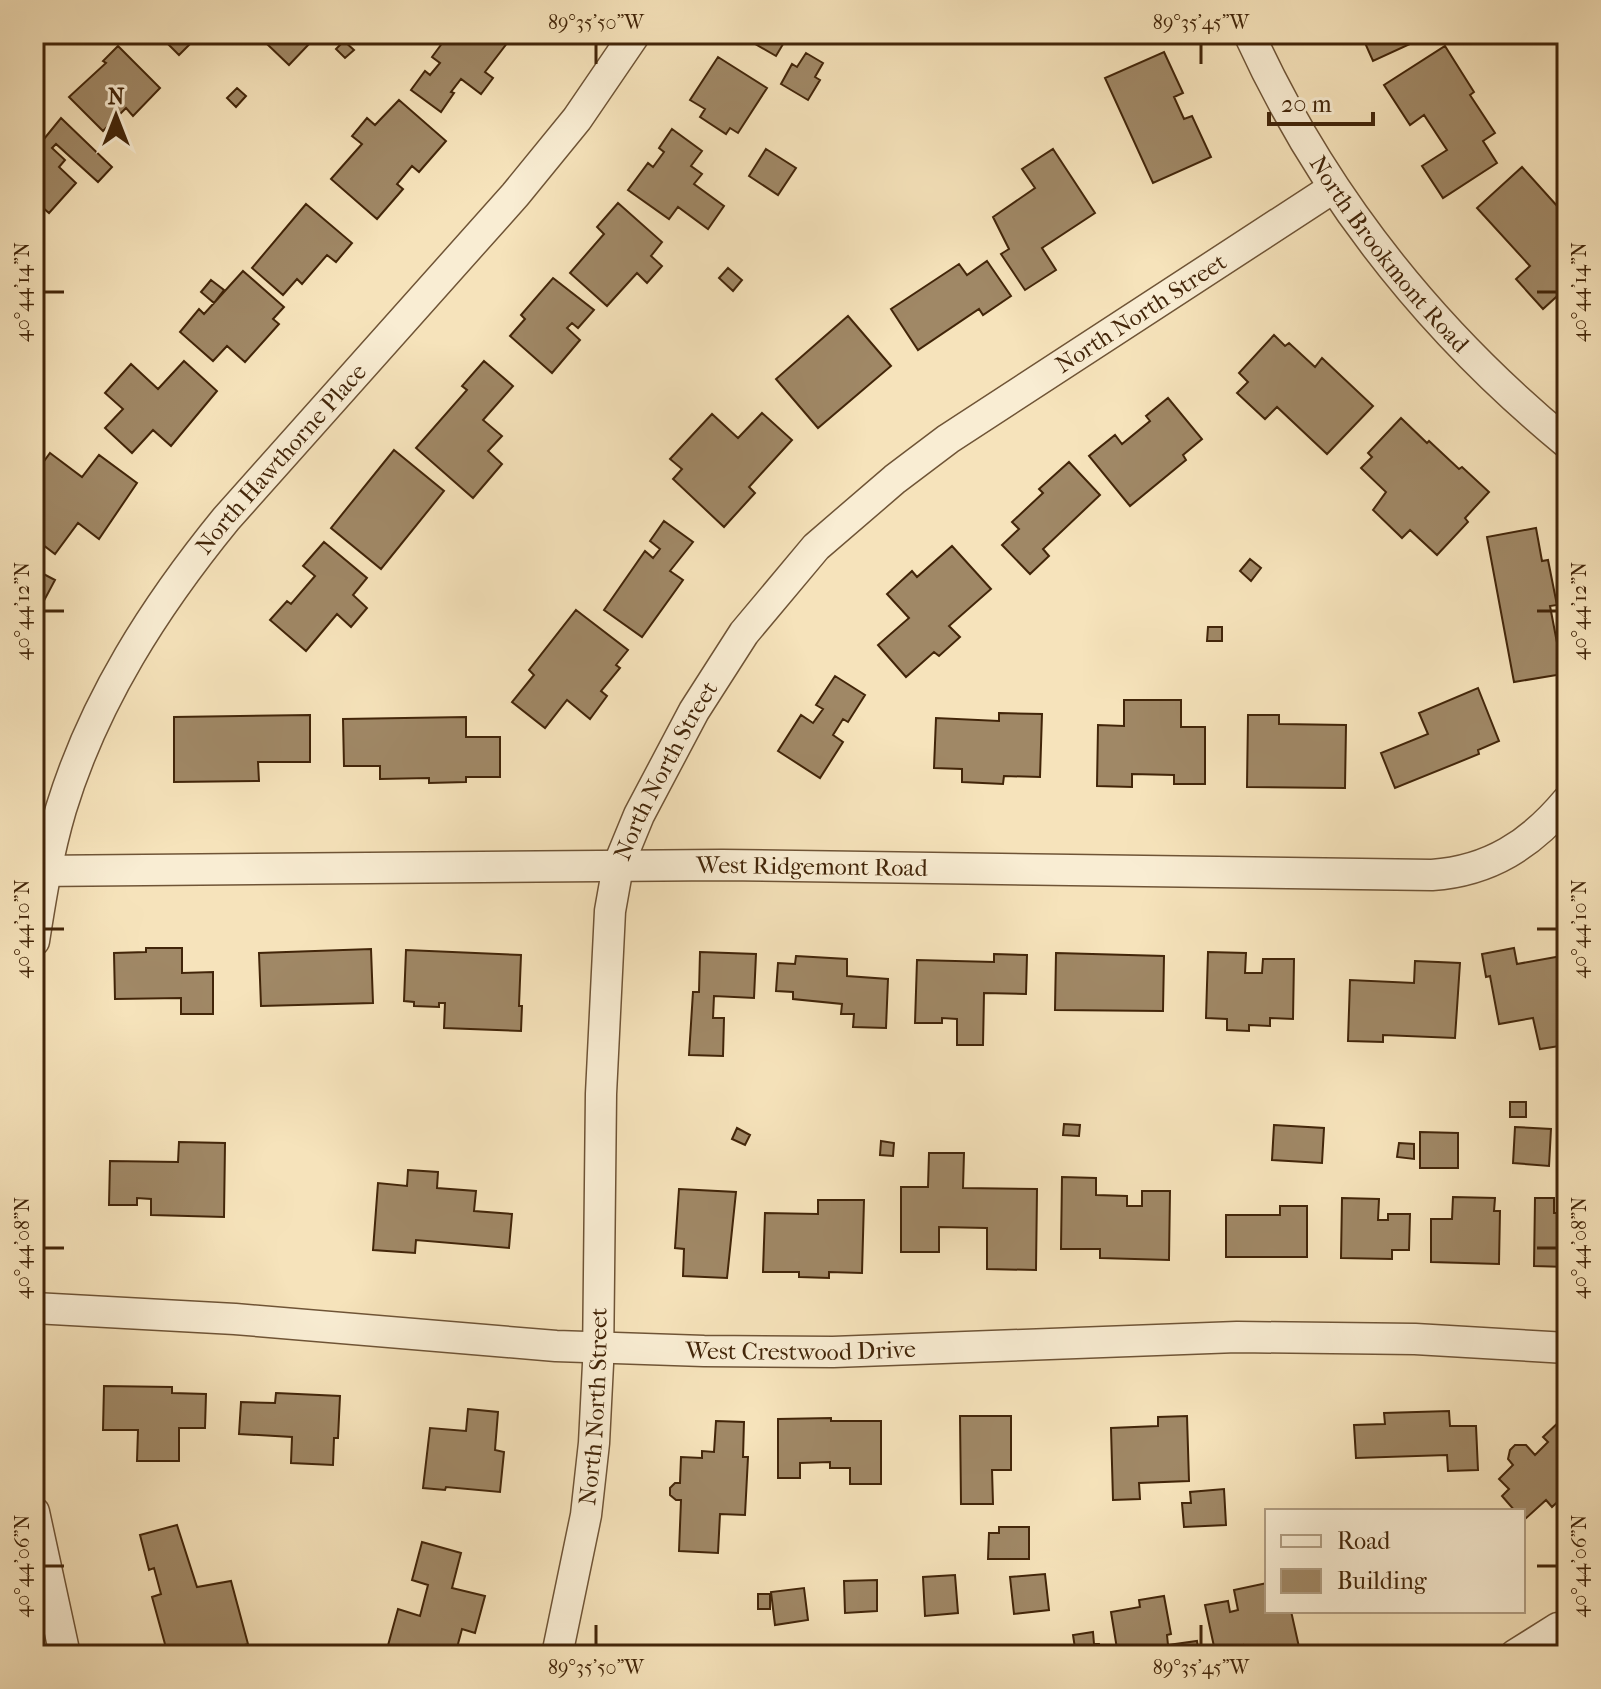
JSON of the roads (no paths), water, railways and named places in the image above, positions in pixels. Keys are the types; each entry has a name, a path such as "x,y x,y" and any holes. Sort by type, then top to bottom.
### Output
{"street":[{"name":"North Hawthorne Place","path":"34,941 40,871 68,788 107,696 177,579 226,519 515,195 577,119 635,34"},
{"name":"North Brookmont Road","path":"1249,34 1298,129 1333,188 1389,265 1479,364 1567,443"},
{"name":"North North Street","path":"557,1655 576,1573 589,1492 598,1347 601,1094 610,911 618,866 639,815 708,687 744,633 816,547 870,499 948,439 1333,188"},
{"name":"West Ridgemont Road","path":"40,871 618,866 1432,875 1460,872 1503,858 1540,831 1567,801"},
{"name":"West Crestwood Drive","path":"34,1308 178,1315 388,1334 598,1347 810,1352 1173,1339 1328,1337 1567,1348"},
{"path":"34,1512 65,1655"},
{"path":"1515,1655 1562,1624"},
{"path":"1531,1655 1562,1624"}]}
